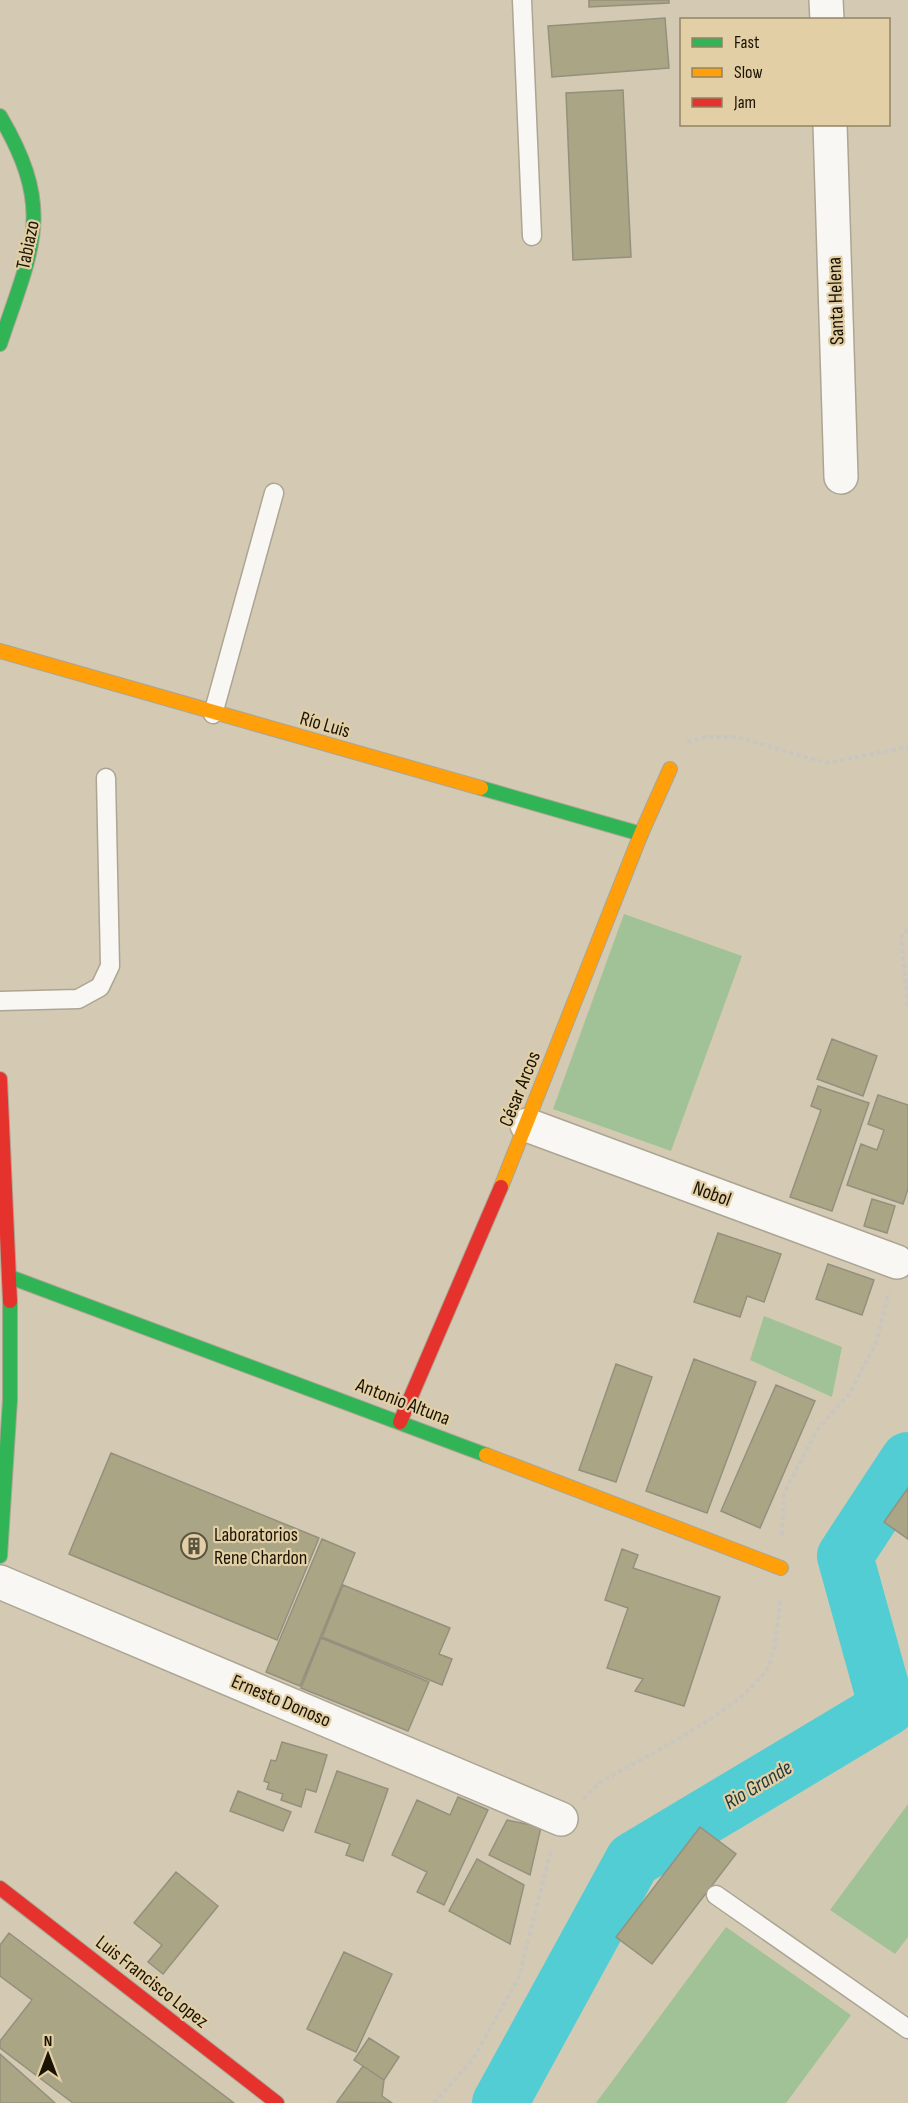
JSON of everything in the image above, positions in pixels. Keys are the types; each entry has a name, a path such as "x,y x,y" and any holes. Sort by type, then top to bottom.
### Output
{"street":[{"path":"826,0 827,18"},
{"name":"Tabiazo","path":"0,116 27,168 33,188 35,217 24,267 0,344"},
{"name":"Santa Helena","path":"830,126 841,477"},
{"name":"Río Luis","path":"0,651 213,714 640,834"},
{"name":"César Arcos","path":"400,1422 527,1125 640,834 670,769"},
{"path":"0,1079 10,1277 0,1556"},
{"name":"Nobol","path":"527,1125 897,1262"},
{"name":"Antonio Altuna","path":"10,1277 400,1422 780,1568"},
{"name":"Ernesto Donoso","path":"0,1582 561,1819"},
{"name":"Luis Francisco Lopez","path":"1,1892 277,2103"}],"lane":[{"path":"522,0 532,236"},
{"path":"213,714 274,493"},
{"path":"0,1001 78,999 100,987 110,966 106,778"},
{"path":"716,1894 908,2029"}],"path":[{"path":"670,769 687,742 706,737 736,737 827,763 908,747"},
{"path":"908,929 901,937 908,1008"},
{"path":"434,2103 473,2059 519,1977 546,1864 561,1819 599,1783 724,1710 768,1669 779,1617 784,1493 818,1430 849,1394 876,1344 897,1262"}],"green space":[{"path":"624,914 742,956 671,1151 553,1109"},
{"path":"764,1316 842,1347 832,1397 750,1360"},
{"path":"908,1804 908,1937 895,1954 830,1910"},
{"path":"726,1927 851,2015 786,2103 596,2103"}],"building":[{"path":"589,0 669,0 669,3 589,7"},
{"path":"665,18 669,68 552,77 548,26"},
{"path":"623,90 631,257 573,260 566,93"},
{"path":"832,1039 877,1056 863,1096 817,1079"},
{"path":"818,1086 869,1103 832,1211 790,1197 821,1110 811,1106"},
{"path":"878,1095 908,1105 908,1189 903,1204 847,1185 861,1144 877,1150 884,1130 868,1124"},
{"path":"872,1199 895,1206 887,1233 864,1226"},
{"path":"718,1233 781,1254 764,1302 747,1296 740,1317 694,1302"},
{"path":"828,1264 874,1280 862,1315 816,1299"},
{"path":"694,1359 756,1382 707,1513 646,1491"},
{"path":"616,1364 652,1377 616,1482 579,1470"},
{"path":"776,1385 815,1401 760,1528 721,1511"},
{"name":"Laboratorios Rene Chardon","path":"111,1453 319,1538 277,1640 69,1554"},
{"path":"908,1488 908,1539 884,1522"},
{"path":"322,1539 355,1553 300,1686 266,1672"},
{"path":"622,1549 638,1555 633,1568 720,1597 684,1706 635,1691 643,1679 607,1668 628,1608 605,1600"},
{"path":"343,1585 450,1628 439,1654 452,1659 442,1685 322,1637"},
{"path":"321,1638 429,1682 408,1731 301,1688"},
{"path":"282,1742 327,1755 316,1792 306,1789 301,1807 281,1800 283,1794 267,1789 269,1783 264,1781 271,1760 276,1761"},
{"path":"337,1771 388,1789 363,1861 346,1855 350,1844 315,1832"},
{"path":"238,1791 291,1812 283,1831 230,1811"},
{"path":"458,1797 488,1810 444,1905 417,1892 427,1872 392,1855 417,1800 450,1815"},
{"path":"507,1820 541,1827 530,1875 489,1855"},
{"path":"700,1827 736,1854 652,1964 616,1937"},
{"path":"477,1859 524,1885 510,1944 449,1911"},
{"path":"176,1872 218,1906 163,1974 148,1962 162,1945 134,1923"},
{"path":"9,1933 234,2103 73,2103 0,2048 0,2041 32,2000 0,1976 0,1945"},
{"path":"344,1952 392,1974 356,2052 307,2029"},
{"path":"369,2038 399,2057 384,2080 354,2060"},
{"path":"0,2054 55,2103 0,2103"},
{"path":"363,2066 384,2080 382,2096 392,2103 337,2102"}],"waterway":[{"name":"Rio Grande","path":"500,2103 633,1860 887,1708 845,1556 908,1460"}],"traffic: fast":[{"path":"0,116 17,149 28,178 33,205 33,230 29,255 0,344"},
{"path":"481,788 641,834"},
{"path":"10,1277 486,1455"},
{"path":"0,1556 10,1400 10,1301"}],"traffic: slow":[{"path":"0,651 481,788"},
{"path":"501,1187 641,834 670,769"},
{"path":"486,1455 781,1568"}],"traffic: jam":[{"path":"0,1079 10,1301"},
{"path":"400,1422 501,1187"},
{"path":"0,1888 277,2103"}],"place":[{"name":"Laboratorios Rene Chardon","path":"194,1546"}]}
